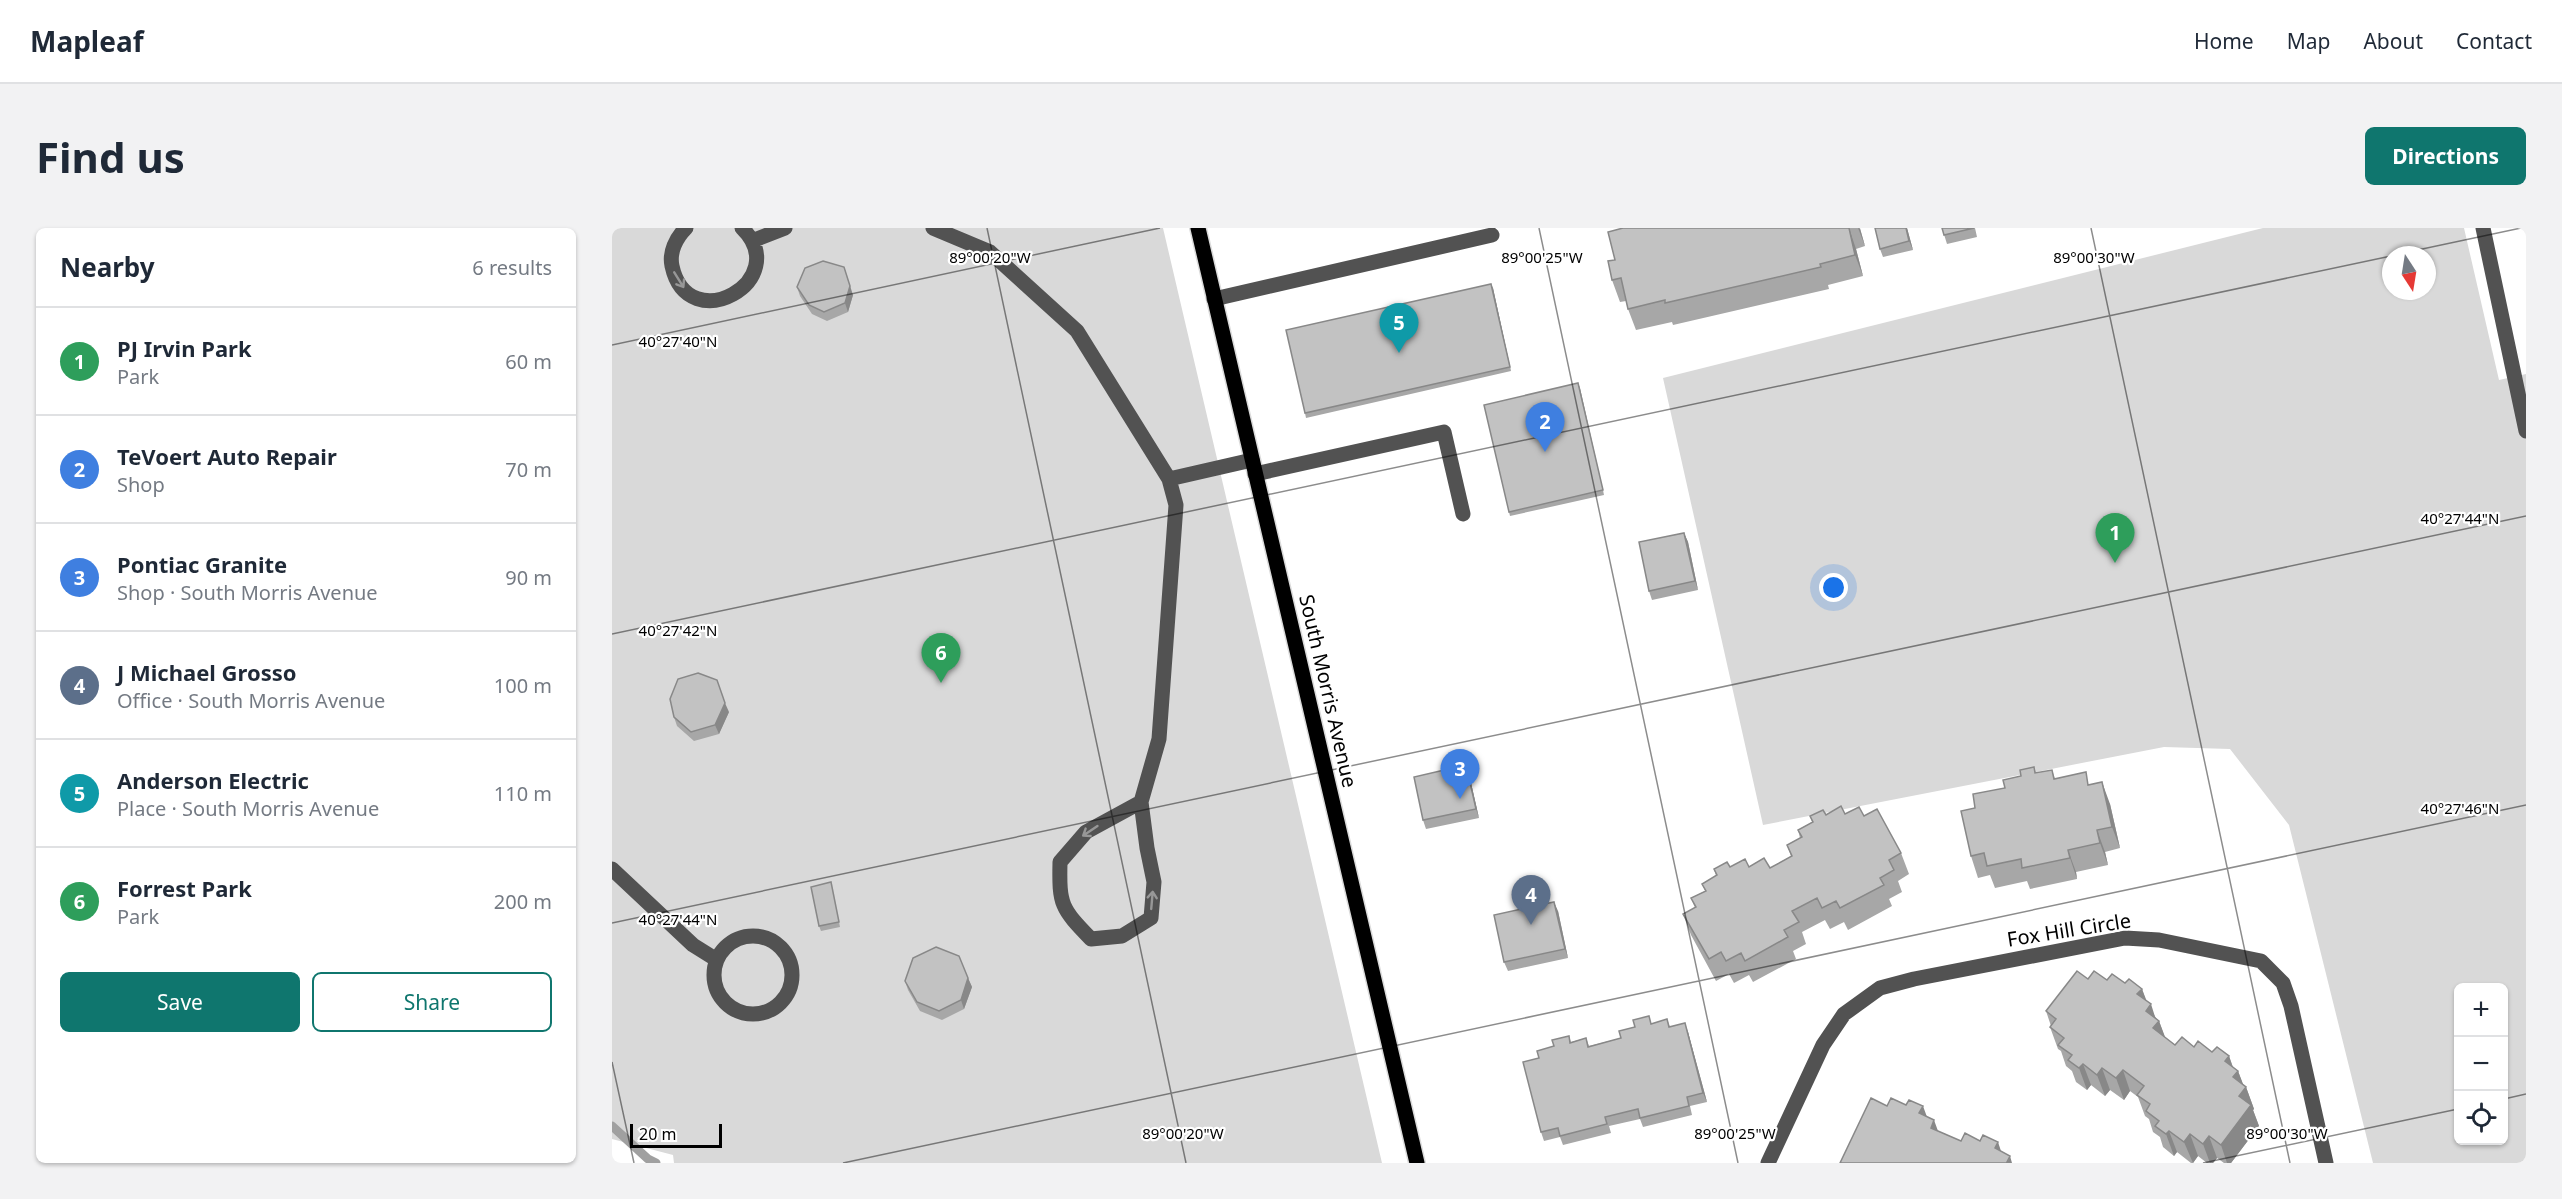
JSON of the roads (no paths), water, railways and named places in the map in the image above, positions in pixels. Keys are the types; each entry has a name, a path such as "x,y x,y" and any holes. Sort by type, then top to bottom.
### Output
{"main road":[{"name":"South Morris Avenue","path":"1198,228 1417,1163"}],"street":[{"path":"686,228 673,247 671,261 674,275 692,295 704,300 717,301 742,290 750,280 755,268 752,241 742,228"},
{"path":"752,241 785,228"},
{"path":"933,228 990,252 1077,332 1169,478 1176,505 1159,739 1142,802 1147,848 1154,882 1150,918 1122,936 1091,939 1066,914 1059,891 1059,862 1086,832 1142,802"},
{"path":"2483,228 2526,431"},
{"path":"1214,299 1492,235"},
{"path":"1169,478 1254,467 1444,432 1463,514"},
{"path":"612,869 617,871 693,945 717,960"},
{"path":"747,936 772,941 789,961 792,974 784,998 775,1007 758,1013 739,1011 720,996 714,972 717,960 723,949 747,936"},
{"name":"Fox Hill Circle","path":"1768,1163 1823,1045 1844,1014 1880,988 1914,979 2125,938 2159,940 2261,961 2283,983 2292,1006 2326,1163"}],"waterway":[{"path":"612,1126 648,1159 656,1163"}],"place":[{"name":"Anderson Electric","path":"1399,353"},
{"name":"TeVoert Auto Repair","path":"1545,452"},
{"name":"PJ Irvin Park","path":"2115,563"},
{"name":"Forrest Park","path":"941,683"},
{"name":"Pontiac Granite","path":"1460,799"},
{"name":"J Michael Grosso","path":"1531,925"}]}
